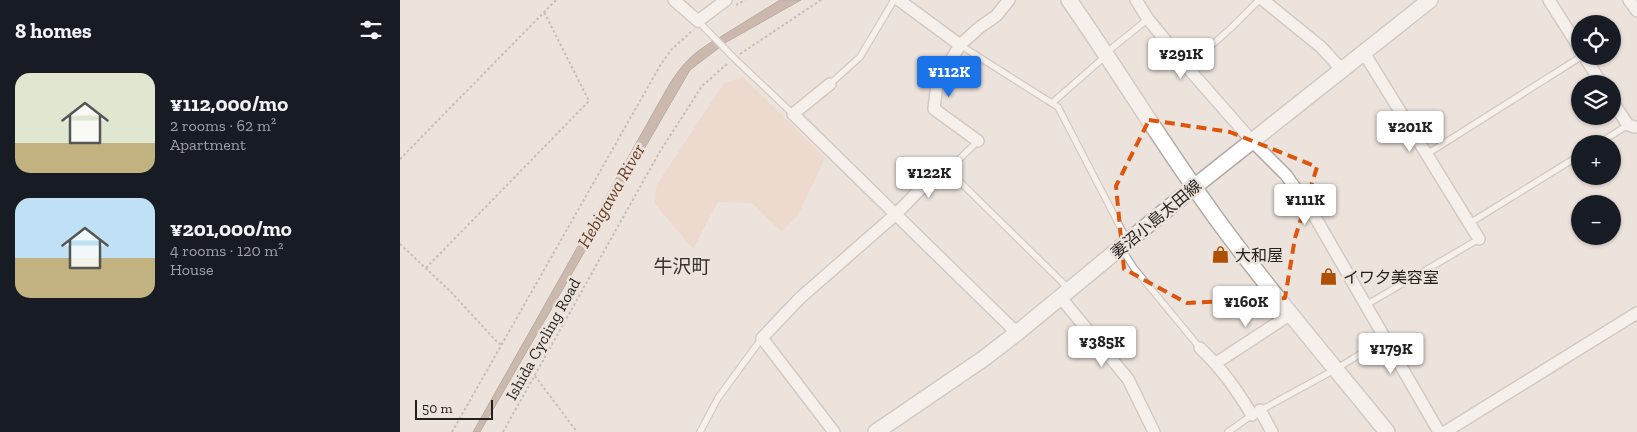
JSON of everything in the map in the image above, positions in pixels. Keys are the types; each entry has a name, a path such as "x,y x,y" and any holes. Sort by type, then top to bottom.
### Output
{"main road":[{"path":"1069,0 1194,187 1256,270 1387,432"},
{"name":"妻沼小島太田線","path":"876,432 983,359 1017,333 1194,187 1430,0"}],"street":[{"path":"674,0 701,25 726,0"},
{"path":"899,0 960,45"},
{"path":"978,141 934,109 937,82 960,45 996,16 1009,0"},
{"path":"1136,0 1148,19 1186,67 1252,141 1274,162 1298,191 1439,432"},
{"path":"1259,0 1321,47 1342,70"},
{"path":"1549,0 1571,35"},
{"path":"1629,0 1637,12"},
{"path":"1364,53 1479,239"},
{"path":"830,84 793,114 1017,333"},
{"path":"1621,112 1634,128"},
{"path":"834,432 762,338 800,298 896,214 945,168"},
{"path":"1066,294 1128,379 1154,432"},
{"path":"1445,432 1637,313"},
{"path":"1216,363 1291,314"},
{"path":"1200,348 1216,363 1272,432"}],"lane":[{"path":"830,84 860,57 894,0"},
{"path":"1186,67 1230,29 1259,0"},
{"path":"1052,103 1112,48 1148,19"},
{"path":"701,25 793,114"},
{"path":"960,45 1058,107 1124,245 1145,282 1200,348"},
{"path":"1427,154 1571,64"},
{"path":"1618,135 1634,128"},
{"path":"978,141 945,168 1066,294"},
{"path":"1470,223 1571,161"},
{"path":"1366,305 1479,239"},
{"path":"700,432 718,398 762,338"},
{"path":"1228,432 1256,413 1336,369 1385,339"}],"path":[{"path":"400,159 556,0"},
{"name":"Ishida Cycling Road","path":"504,432 659,153 692,99 702,86 732,57 821,0"},
{"path":"426,268 589,101 544,12"},
{"path":"452,432 661,64 683,38 701,25"},
{"path":"400,244 450,292 498,344 502,345"},
{"path":"535,376 577,432"}],"highlighted area":[{"path":"1149,120 1230,132 1317,167 1295,238 1285,298 1187,303 1124,269 1116,186"}],"shaded area":[{"path":"743,77 825,158 798,215 782,232 752,203 718,202 693,249 655,204 656,186 724,83"}],"water":[{"path":"780,0 801,0 723,44 717,39"},
{"name":"Hebigawa River","path":"713,41 720,47 690,70 480,432 473,432 669,85 688,60"}],"place":[{"name":"大和屋","path":"1221,255"},
{"name":"イワ夕美容室","path":"1329,277"}],"district":[{"name":"牛沢町","path":"682,266"}]}
